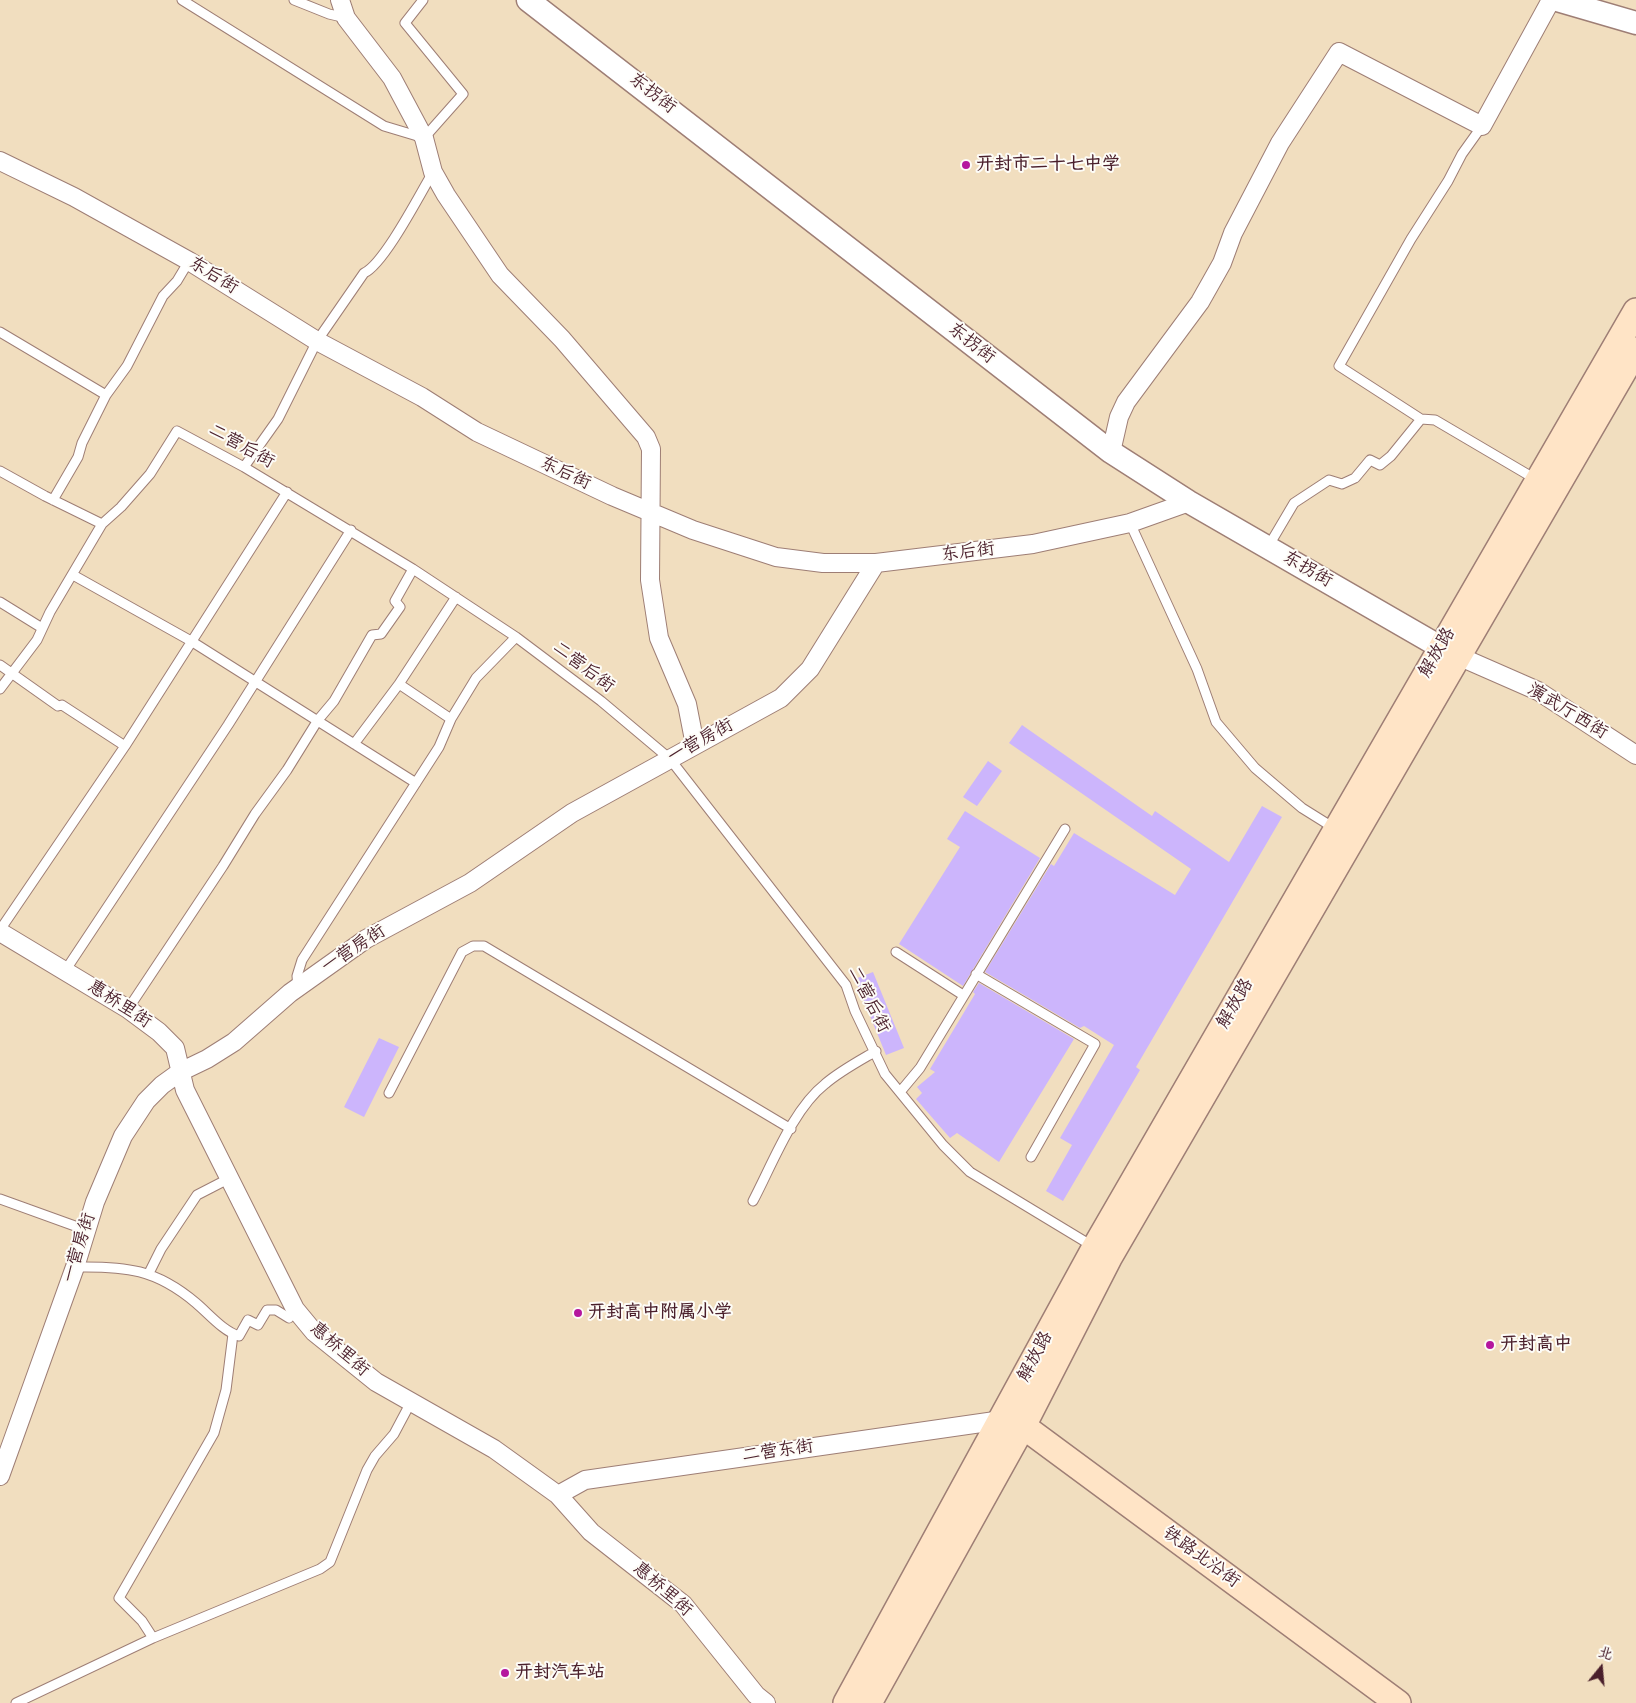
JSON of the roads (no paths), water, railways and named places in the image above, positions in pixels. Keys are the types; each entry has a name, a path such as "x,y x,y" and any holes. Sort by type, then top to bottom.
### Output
{"main road":[{"name":"解放路","path":"846,1703 1109,1258 1450,653 1632,348 1636,311"},
{"name":"解放路","path":"869,1703 1012,1423 1095,1247 1337,830 1450,653 1538,481 1632,348"},
{"name":"铁路北沿街","path":"1012,1423 1398,1703"}],"street":[{"path":"340,0 346,18 392,78 424,138 433,172 446,195 500,275 562,339 646,437 651,449 650,580 659,638 687,704 695,746"},
{"name":"东拐街","path":"528,0 1111,452 1189,502 1450,653"},
{"path":"1111,452 1119,417 1126,402 1200,302 1222,263 1233,232 1280,143 1339,52 1482,126 1551,0"},
{"path":"1557,0 1636,23"},
{"name":"东后街","path":"0,161 74,197 189,261 316,341 422,397 477,432 612,496 693,530 776,557 823,562 876,563 1033,544 1130,522 1189,502"},
{"name":"一营房街","path":"0,1476 75,1267 95,1202 123,1136 146,1101 162,1085 180,1072 207,1059 234,1042 298,987 366,939 470,883 572,813 781,698 810,669 876,563"},
{"name":"演武厅西街","path":"1450,653 1538,691 1636,755"},
{"name":"惠桥里街","path":"0,931 128,1009 159,1032 175,1048 178,1054 185,1090 295,1308 314,1332 376,1382 494,1449 558,1496 591,1532 683,1604 756,1696 766,1703"},
{"name":"二营东街","path":"558,1496 585,1480 1012,1423"}],"lane":[{"path":"182,0 384,126 424,138 463,94 405,23 423,0"},
{"path":"294,0 329,14 346,18"},
{"path":"1482,126 1462,154 1339,366 1421,419 1435,420 1538,481"},
{"path":"244,467 278,419 316,341 364,273 371,270 384,253 433,172"},
{"path":"54,500 78,457 82,443 106,395 127,366 163,296 177,281 189,261"},
{"path":"0,332 106,395"},
{"path":"1268,547 1294,503 1329,480 1342,484 1355,478 1370,460 1380,465 1391,456 1421,419"},
{"name":"二营后街","path":"0,689 37,640 42,628 102,524 122,507 150,474 177,431 244,467 351,530 456,597 516,637 601,701 670,759 846,984 855,1011 876,1051 885,1074 943,1145 970,1172 1095,1247"},
{"path":"0,471 102,524"},
{"path":"0,931 125,746 287,492"},
{"path":"1130,522 1197,669 1216,722 1255,768 1302,808 1337,830"},
{"path":"64,971 351,530"},
{"path":"128,1009 223,866 255,814 287,770 318,720 334,701 372,634 381,634 400,607 394,601 412,569"},
{"path":"73,575 191,641 416,783"},
{"path":"354,744 399,684 456,597"},
{"path":"0,602 42,628"},
{"path":"298,987 298,976 302,960 440,747 451,719 476,678 516,637"},
{"path":"0,666 58,706 62,705 125,746"},
{"path":"399,684 451,719"},
{"path":"900,1092 920,1068 1065,829"},
{"path":"389,1093 462,952 473,946 484,946 791,1128"},
{"path":"896,952 963,995"},
{"path":"976,974 1095,1044 1031,1156"},
{"path":"753,1201 791,1128 812,1096 824,1084 876,1051"},
{"path":"149,1273 161,1249 197,1195 230,1178"},
{"path":"0,1199 86,1230"},
{"path":"75,1267 116,1266 149,1273 184,1293 232,1334 239,1336 248,1320 258,1325 267,1310 276,1310 289,1318 295,1308"},
{"path":"153,1638 142,1621 119,1598 214,1433 226,1390 232,1334"},
{"path":"16,1703 153,1638 320,1569 330,1562 367,1470 375,1456 394,1434 411,1402"}],"place":[{"name":"开封市二十七中学","path":"966,165"},
{"name":"开封高中附属小学","path":"578,1313"},
{"name":"开封高中","path":"1490,1345"},
{"name":"开封汽车站","path":"505,1673"}]}
